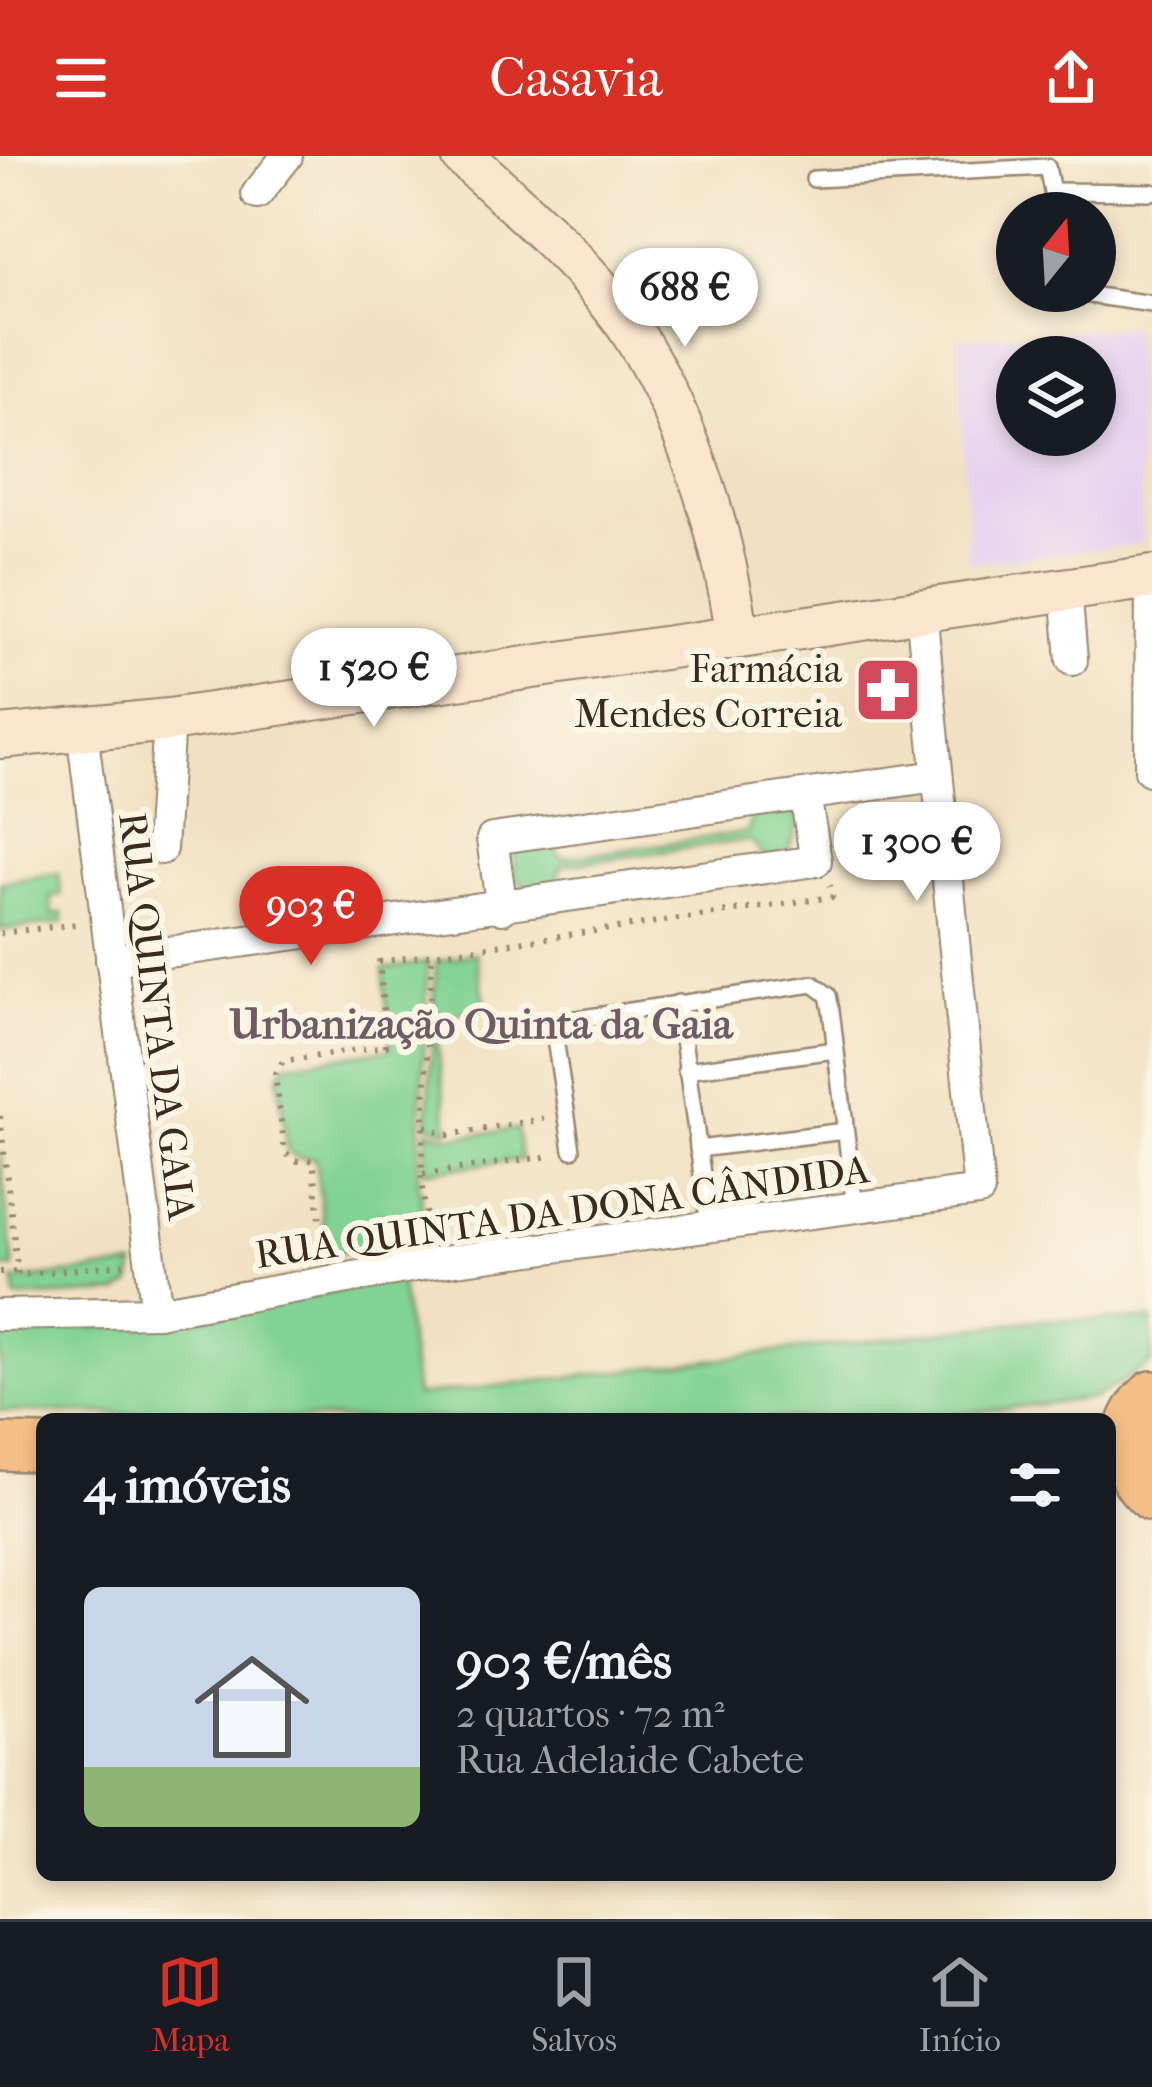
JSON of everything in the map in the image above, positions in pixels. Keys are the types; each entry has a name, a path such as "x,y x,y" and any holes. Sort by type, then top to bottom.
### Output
{"main road":[{"path":"1135,1490 1126,1455 1138,1403"},
{"path":"0,1447 36,1448"}],"street":[{"path":"256,194 287,156"},
{"path":"463,156 533,219 633,333 674,413 726,560 738,638"},
{"path":"0,737 169,720 1151,577 1150,770"},
{"path":"1066,589 1072,660"},
{"path":"502,909 492,839 938,776 921,610"},
{"path":"161,849 169,720"},
{"name":"RUA QUINTA DA GAIA","path":"82,731 157,1312"},
{"name":"RUA QUINTA DA DONA CÂNDIDA","path":"0,1315 157,1312 433,1263 979,1191 938,776"},
{"path":"112,960 376,927 816,862 806,795"}],"lane":[{"path":"814,179 1047,167 1052,190 1152,192"},
{"path":"1116,299 1152,304"},
{"path":"572,1150 557,1030 569,1020 813,984 828,995 855,1208"},
{"path":"678,1003 709,1224"},
{"path":"686,1070 835,1050"},
{"path":"698,1149 844,1131"}],"path":[{"path":"379,962 832,897 826,860 816,862"},
{"path":"0,933 106,920"},
{"path":"328,1281 313,1160 298,1162 285,1153 274,1073 284,1060 386,1046 376,927"},
{"path":"432,955 423,1174 433,1263"},
{"path":"425,1126 448,1136 567,1113"},
{"path":"0,1116 18,1271"},
{"path":"423,1174 527,1162 572,1150"},
{"path":"0,1272 150,1261"}],"shaded area":[{"path":"1134,327 1143,544 969,564 958,338"}],"green space":[{"path":"755,806 792,809 799,823 787,853 764,857 750,840 562,865 554,888 526,887 514,870 516,849 547,839 562,858 748,832"},
{"path":"59,873 61,895 51,897 52,914 63,913 63,923 0,930 0,883"},
{"path":"476,953 486,1008 434,1019 449,1131 428,1124 436,962"},
{"path":"428,962 418,1180 428,1239 327,1255 315,1158 298,1158 287,1151 278,1076 286,1064 391,1049 383,969"},
{"path":"517,1129 521,1160 425,1171 427,1130 450,1137"},
{"path":"0,1151 14,1268 0,1268"},
{"path":"135,1266 131,1284 119,1293 16,1298 14,1280"},
{"path":"400,1277 416,1396 1039,1320 1152,1320 1152,1363 1095,1398 964,1413 0,1411 0,1331 171,1324"}],"place":[{"name":"Farmácia Mendes Correia","path":"888,690"}],"district":[{"name":"Urbanização Quinta da Gaia","path":"481,1023"}]}
